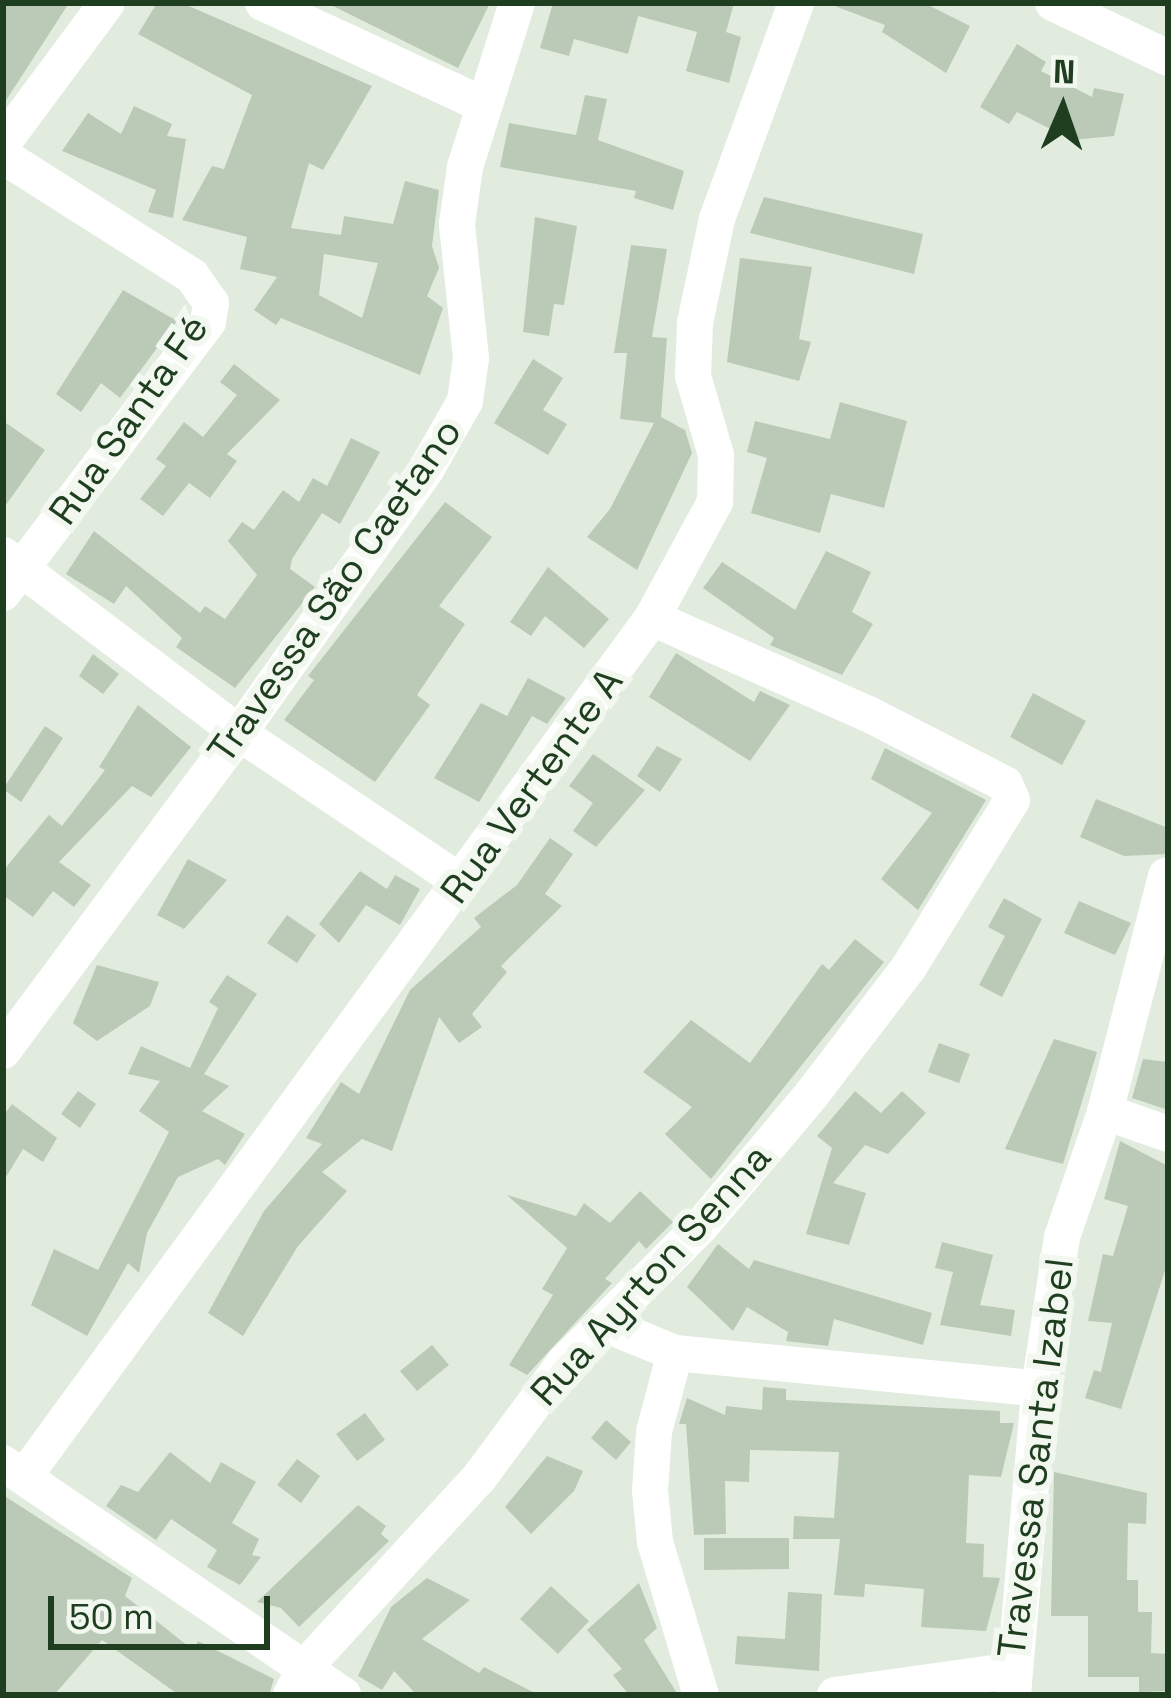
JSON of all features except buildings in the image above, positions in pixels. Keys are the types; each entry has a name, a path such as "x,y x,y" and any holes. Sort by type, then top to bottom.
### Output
{"street":[{"path":"3,143 107,3"},
{"path":"262,3 484,105"},
{"name":"Travessa São Caetano","path":"3,1051 239,734 427,468 465,401 471,358 457,224 484,105 517,3"},
{"name":"Rua Vertente A","path":"14,1470 462,883 652,619 715,502 716,455 693,376 695,323 723,200 796,3"},
{"path":"1053,3 1168,58"},
{"name":"Rua Santa Fé","path":"3,156 192,276 211,303 208,322 9,572"},
{"path":"9,572 462,883"},
{"name":"Rua Ayrton Senna","path":"298,1681 479,1478 564,1363 701,1226 812,1094 975,865 1012,800 1005,784 824,692 652,619"},
{"name":"Travessa Santa Izabel","path":"1011,1683 1039,1389 1062,1237 1105,1112 1166,876"},
{"path":"1105,1112 1168,1134"},
{"path":"604,1324 676,1353 1039,1389"},
{"path":"676,1353 654,1432 650,1490 655,1542 701,1695"},
{"path":"14,1470 298,1681 344,1695"},
{"path":"835,1695 1011,1683"}]}
